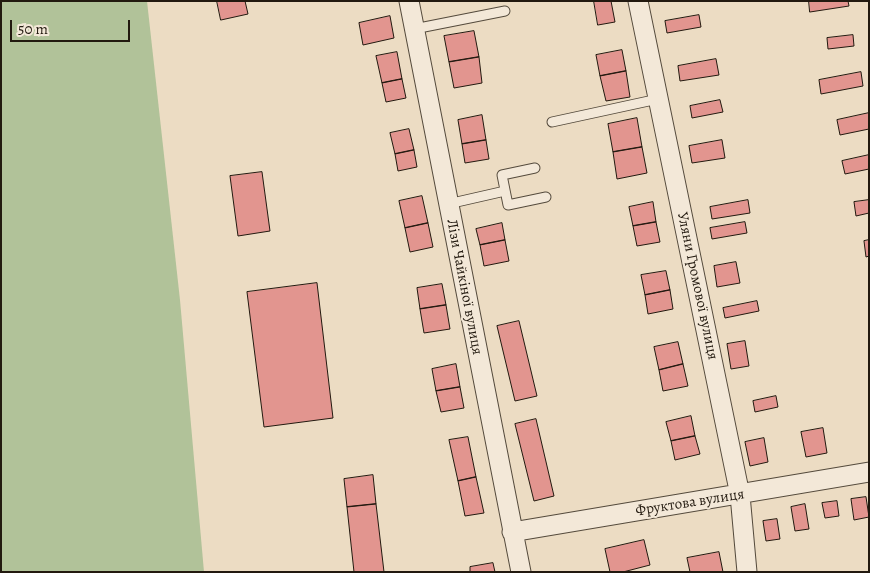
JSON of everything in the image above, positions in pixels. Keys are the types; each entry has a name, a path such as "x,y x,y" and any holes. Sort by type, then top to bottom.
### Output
{"street":[{"name":"Лізи Чайкіної вулиця","path":"409,1 521,572"},
{"name":"Уляни Громової вулиця","path":"638,1 740,495 747,572"},
{"name":"Фруктова вулиця","path":"512,532 869,472"}],"lane":[{"path":"414,29 505,11"},
{"path":"552,122 658,99"},
{"path":"535,168 502,175 508,205 546,197"},
{"path":"448,204 505,192"}],"green space":[{"path":"1,1 147,1 180,300 204,572 1,572"}],"building":[{"path":"217,1 245,1 248,14 221,20"},
{"path":"594,1 611,1 615,22 598,25"},
{"path":"809,1 848,1 849,6 810,12"},
{"path":"699,15 701,27 667,33 665,21"},
{"path":"390,16 394,38 363,45 359,23"},
{"path":"474,31 479,57 449,62 444,36"},
{"path":"853,35 854,46 828,49 827,38"},
{"path":"622,50 626,71 600,76 596,55"},
{"path":"397,52 402,79 382,83 376,56"},
{"path":"479,57 482,83 454,88 449,62"},
{"path":"716,59 719,75 680,81 678,66"},
{"path":"626,71 630,97 606,101 600,76"},
{"path":"861,72 863,86 821,94 819,80"},
{"path":"402,79 406,98 386,102 382,83"},
{"path":"720,100 723,112 692,118 690,106"},
{"path":"869,113 869,129 840,135 837,120"},
{"path":"482,115 486,140 462,144 458,120"},
{"path":"637,118 642,147 613,152 608,124"},
{"path":"409,129 414,150 395,154 390,133"},
{"path":"486,140 489,159 465,163 462,144"},
{"path":"722,140 725,158 692,163 689,146"},
{"path":"642,147 647,173 617,179 613,152"},
{"path":"414,150 417,167 398,171 395,154"},
{"path":"869,155 869,169 845,174 842,161"},
{"path":"262,172 270,231 238,236 230,176"},
{"path":"422,196 428,223 405,228 399,201"},
{"path":"748,200 750,213 712,219 710,207"},
{"path":"869,200 869,213 856,216 854,202"},
{"path":"653,202 656,222 633,226 629,207"},
{"path":"656,222 660,242 637,246 633,226"},
{"path":"745,222 747,233 712,239 710,228"},
{"path":"428,223 433,247 410,252 405,228"},
{"path":"502,223 505,240 480,245 476,229"},
{"path":"505,240 509,261 484,266 480,245"},
{"path":"869,240 869,256 866,257 864,241"},
{"path":"736,262 740,283 717,287 714,266"},
{"path":"666,271 670,290 645,295 641,275"},
{"path":"317,283 333,418 264,427 247,292"},
{"path":"442,284 446,305 420,309 417,288"},
{"path":"670,290 673,309 648,314 645,295"},
{"path":"757,301 759,311 725,318 723,308"},
{"path":"446,305 450,329 424,333 420,309"},
{"path":"519,321 537,396 515,401 497,326"},
{"path":"745,341 749,366 731,369 727,344"},
{"path":"678,342 683,364 659,370 654,347"},
{"path":"456,364 460,387 436,391 432,369"},
{"path":"683,364 688,386 663,391 659,370"},
{"path":"460,387 464,408 441,412 436,391"},
{"path":"776,396 778,407 755,412 753,401"},
{"path":"691,416 695,436 671,441 666,422"},
{"path":"536,419 554,496 534,501 515,424"},
{"path":"823,428 827,453 806,457 801,432"},
{"path":"695,436 700,454 675,460 671,441"},
{"path":"468,437 476,477 458,481 449,440"},
{"path":"764,438 768,462 750,466 745,442"},
{"path":"373,475 376,504 347,507 344,479"},
{"path":"476,477 484,513 465,516 458,481"},
{"path":"866,497 869,517 854,520 851,499"},
{"path":"837,501 839,516 825,518 822,503"},
{"path":"376,504 384,572 354,572 347,507"},
{"path":"805,504 809,529 795,531 791,507"},
{"path":"777,519 780,539 766,541 763,521"},
{"path":"644,540 650,565 623,572 610,572 605,549"},
{"path":"719,552 723,572 690,572 687,558"},
{"path":"493,563 495,572 470,572 470,567"}]}
